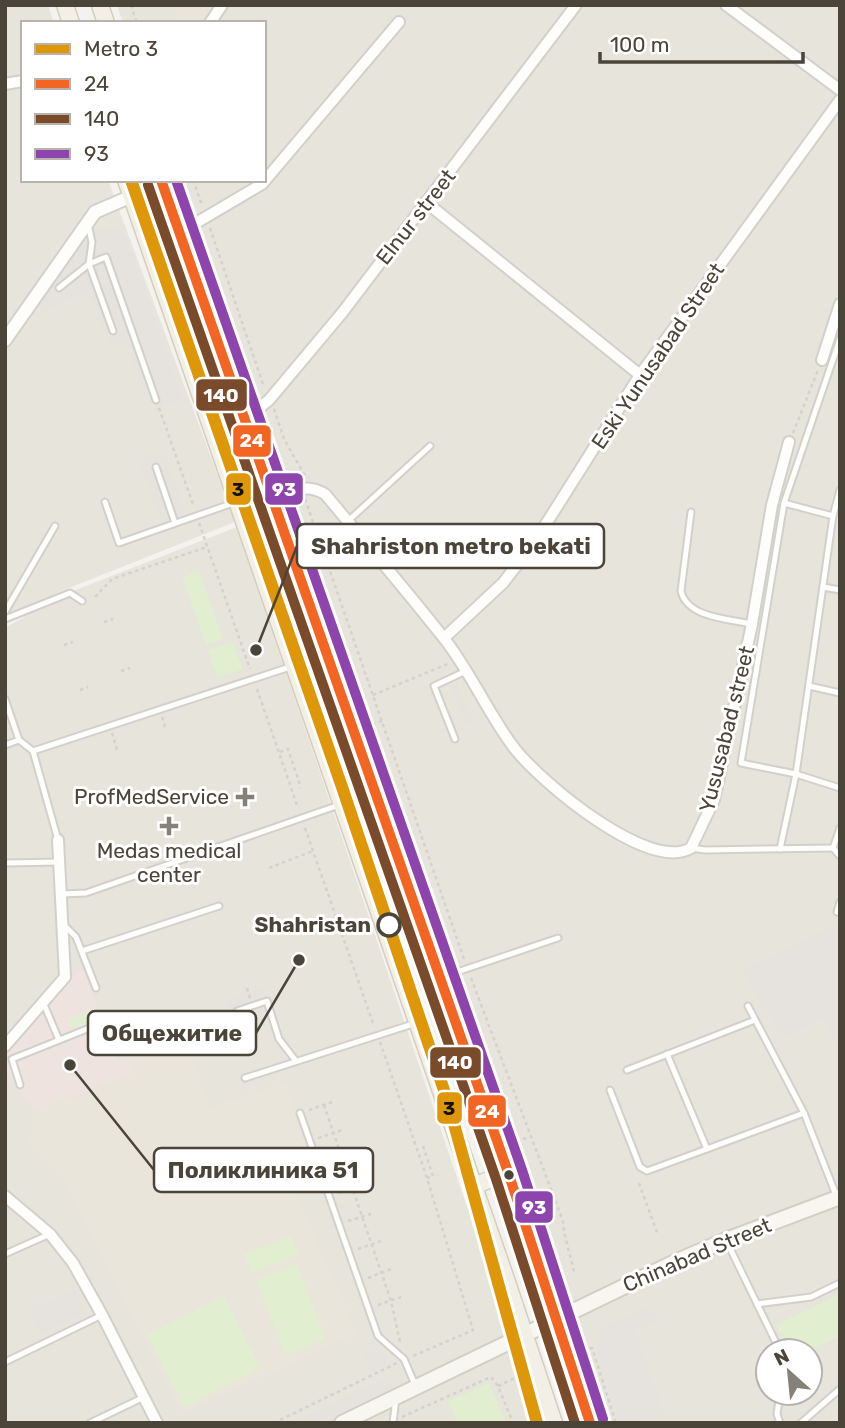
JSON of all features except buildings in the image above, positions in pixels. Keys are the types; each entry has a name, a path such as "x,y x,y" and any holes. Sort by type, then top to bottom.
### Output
{"main road":[{"path":"127,182 554,1423"},
{"path":"161,182 508,1172 590,1423"},
{"path":"474,1186 508,1172"},
{"name":"Chinabad Street","path":"342,1423 620,1288 726,1240 839,1198"}],"street":[{"path":"210,21 222,5"},
{"name":"Elnur street","path":"244,420 269,400 342,313 576,5"},
{"path":"726,5 840,90"},
{"path":"266,179 399,22"},
{"name":"Eski Yunusabad Street","path":"444,638 503,583 534,543 640,375 840,100"},
{"path":"179,233 264,182"},
{"path":"5,340 95,212 132,196"},
{"path":"427,203 640,375"},
{"path":"822,360 840,304"},
{"name":"Yususabad street","path":"691,848 713,800 752,624 772,505 789,442"},
{"path":"274,506 301,488 312,487 326,494 444,638 515,749 557,792 622,837 639,845 677,853 691,848"},
{"path":"5,1046 65,977 58,840"},
{"path":"5,1196 50,1234 72,1263 157,1423"}],"lane":[{"path":"88,220 92,242 89,264 113,331"},
{"path":"59,288 89,264 106,257 156,400"},
{"path":"840,339 784,503 741,762 796,774 840,788"},
{"path":"348,522 430,446"},
{"path":"156,467 175,523"},
{"path":"780,849 796,774 833,516 840,490"},
{"path":"104,502 119,543 237,501"},
{"path":"784,503 833,516"},
{"path":"691,512 681,591 683,600 705,614 752,624"},
{"path":"5,612 55,526"},
{"path":"823,586 840,590"},
{"path":"5,619 70,593 82,601"},
{"path":"33,751 294,666"},
{"path":"455,739 434,685 466,671"},
{"path":"808,686 840,693"},
{"path":"5,699 7,713 19,740 33,751 58,840"},
{"path":"5,745 19,740"},
{"path":"62,894 86,893 342,804"},
{"path":"833,848 840,828"},
{"path":"691,848 833,848 840,856"},
{"path":"5,863 61,862"},
{"path":"837,912 840,902"},
{"path":"82,951 219,905"},
{"path":"63,924 76,937 96,988"},
{"path":"439,978 558,938"},
{"path":"237,1011 267,1001 279,1039 296,1061"},
{"path":"43,1002 59,1040"},
{"path":"748,1006 804,1113 839,1198"},
{"path":"627,1070 755,1020"},
{"path":"246,1078 417,1023"},
{"path":"20,1085 12,1059 92,1027"},
{"path":"667,1054 707,1149"},
{"path":"610,1090 640,1167 647,1171 804,1113"},
{"path":"300,1113 378,1336 404,1359 416,1387"},
{"path":"5,1254 50,1234"},
{"path":"726,1240 773,1337"},
{"path":"757,1304 811,1297 840,1283"},
{"path":"5,1362 102,1315"},
{"path":"801,1423 840,1389"},
{"path":"90,1423 144,1396"},
{"path":"393,1422 397,1396"}],"path":[{"path":"194,182 284,439 304,474 314,480 326,494"},
{"path":"789,442 822,360"},
{"path":"156,400 427,1178 473,1330 404,1359 274,1423"},
{"path":"304,474 301,488 467,968 563,1221 575,1275"},
{"path":"95,597 112,579 207,547"},
{"path":"104,622 113,619"},
{"path":"64,645 73,642"},
{"path":"373,695 459,659"},
{"path":"121,671 130,668"},
{"path":"80,690 88,687"},
{"path":"382,722 370,725 382,759"},
{"path":"110,726 117,750"},
{"path":"279,753 288,749 301,788"},
{"path":"268,868 313,851"},
{"path":"300,1113 332,1102"},
{"path":"324,1105 391,1301 404,1359"},
{"path":"507,1114 517,1141 531,1137"},
{"path":"310,1141 342,1130"},
{"path":"422,1146 433,1176 427,1178"},
{"path":"319,1169 352,1158"},
{"path":"639,1183 658,1235"},
{"path":"329,1196 362,1186"},
{"path":"339,1224 371,1214"},
{"path":"348,1252 381,1241"},
{"path":"359,1281 391,1269"},
{"path":"368,1308 401,1297"},
{"path":"583,1351 592,1348 616,1423"},
{"path":"393,1422 491,1377 498,1386 513,1423"},
{"path":"498,1386 517,1377"}],"shaded area":[{"path":"5,5 48,5 53,21 21,21 21,182 109,182 235,522 59,592 5,625"},
{"path":"117,5 840,5 840,1423 590,1423 531,1279 268,506 297,488 290,482 254,403 177,182 266,182 266,21 122,21"},
{"path":"171,5 210,5 198,21 178,21"},
{"path":"123,228 183,400 157,409 152,394 145,395 126,341 110,346 92,300 76,295 43,312 39,304 93,229"},
{"path":"163,452 186,513 161,522 139,461"},
{"path":"237,527 540,1423 5,1423 5,628 60,596"},
{"path":"456,683 473,722 466,725 449,687"},
{"path":"840,923 840,1051 824,1019 784,1038 758,1001 743,969"},
{"path":"82,966 117,1060 128,1056 134,1074 34,1110 5,1073 5,1056"},
{"path":"267,986 276,1014 234,1028 225,1000"},
{"path":"184,1037 210,1108 285,1083 309,1158 285,1168 357,1334 182,1413 61,1177 29,1142 34,1110 134,1074 128,1056"},
{"path":"74,1288 86,1312 40,1335 28,1310"},
{"path":"653,1305 659,1321 635,1330 664,1413 644,1420 644,1423 620,1423 596,1352 602,1327"},
{"path":"375,1348 394,1363 373,1373 363,1354"},
{"path":"381,1378 394,1387 320,1423 292,1423"}],"green space":[{"path":"199,571 223,639 206,645 182,577"},
{"path":"233,642 243,669 217,678 208,650"},
{"path":"96,1009 99,1018 71,1029 67,1019"},
{"path":"291,1236 299,1255 252,1273 244,1254"},
{"path":"297,1264 326,1339 285,1355 256,1280"},
{"path":"840,1294 840,1336 824,1344 824,1337 782,1337 776,1325"},
{"path":"224,1296 261,1368 184,1407 147,1335"},
{"path":"489,1383 506,1423 457,1423 448,1401"}],"metro line":[{"name":"3","path":"132,182 342,787 447,1099 537,1423"}],"transit line":[{"name":"24","path":"162,182 509,1175 590,1423"},
{"name":"93","path":"177,182 522,1170 603,1419"},
{"name":"140","path":"148,185 496,1179 575,1423"}],"place":[{"name":"Shahriston metro bekati","path":"256,650"},
{"name":"ProfMedService","path":"245,797"},
{"name":"Medas medical center","path":"169,826"},
{"name":"Shahristan","path":"389,925"},
{"name":"Общежитие","path":"299,960"},
{"name":"Поликлиника 51","path":"70,1065"}]}
